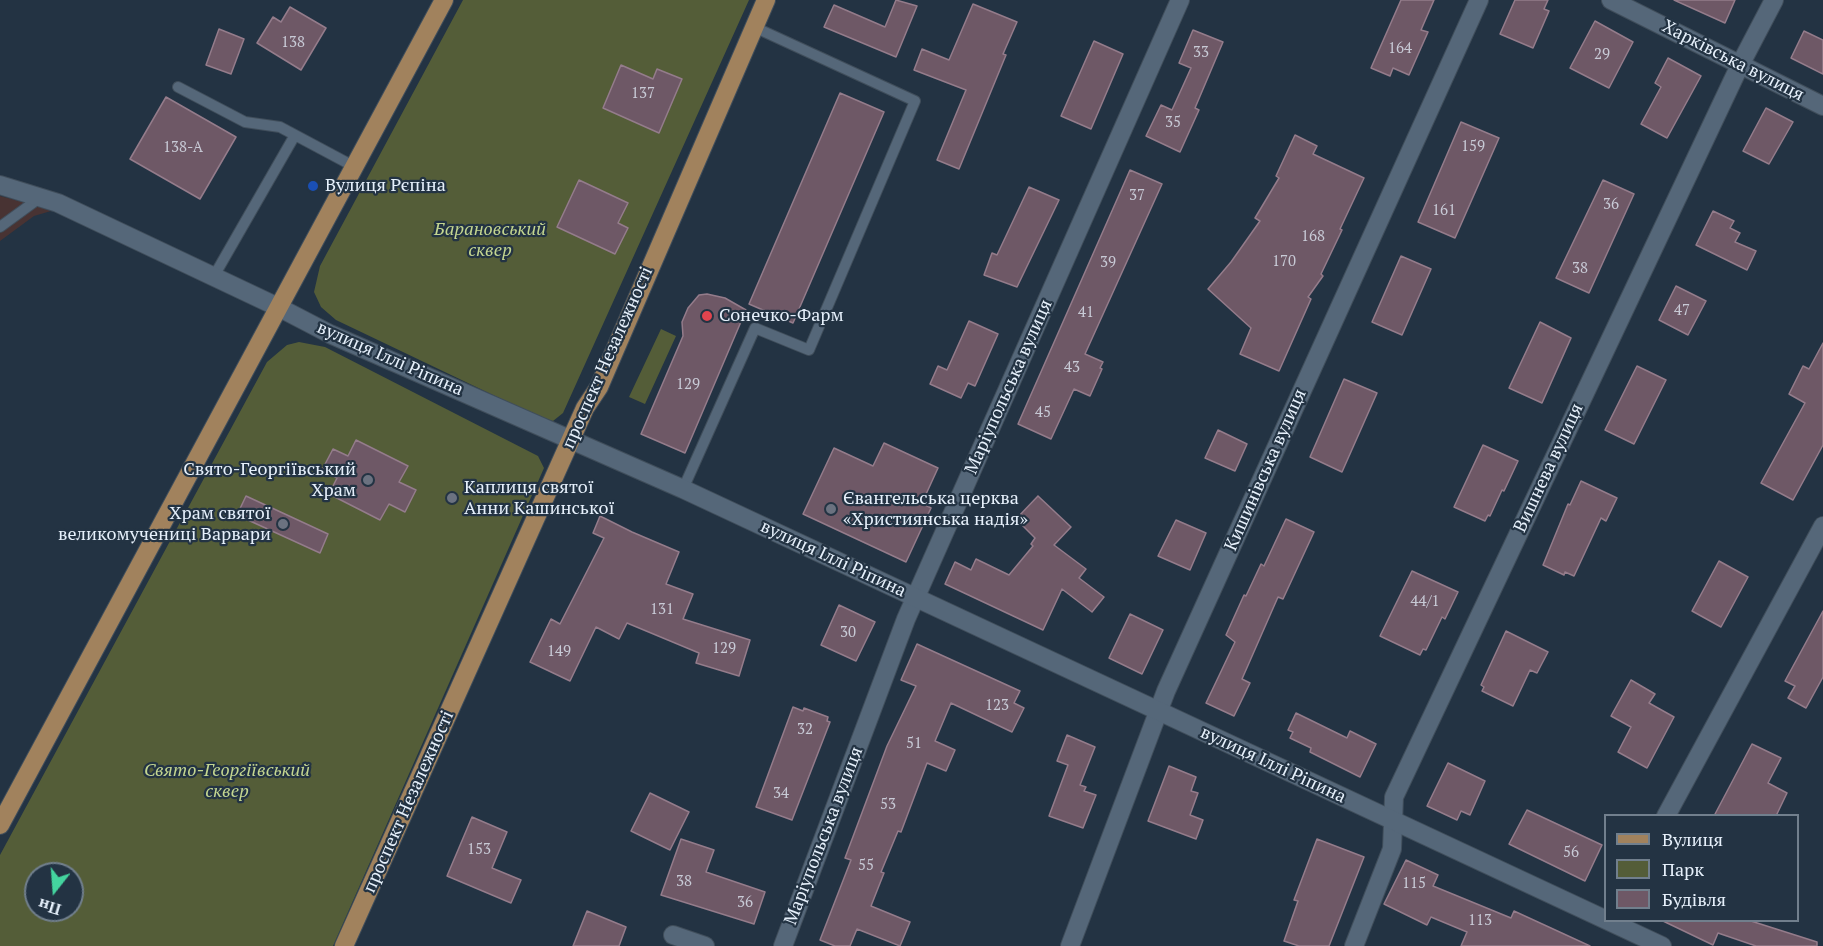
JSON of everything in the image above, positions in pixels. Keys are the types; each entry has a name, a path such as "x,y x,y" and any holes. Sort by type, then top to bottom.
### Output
{"main road":[{"path":"0,825 444,0"},
{"name":"проспект Незалежності","path":"344,946 585,408 599,387 766,0"}],"street":[{"name":"Маріупольська вулиця","path":"783,946 916,598 1180,0"},
{"name":"Кишинівська вулиця","path":"1070,946 1158,711 1479,0"},
{"name":"Харківська вулиця","path":"1611,0 1823,106"},
{"name":"Вишнева вулиця","path":"1354,946 1392,849 1394,797 1740,65 1774,0"},
{"name":"вулиця Іллі Ріпина","path":"0,185 42,196 214,276 330,334 572,438 1604,920"},
{"path":"1667,814 1823,526"},
{"name":"вулиця Іллі Ріпина","path":"1609,922 1662,946"},
{"path":"673,935 705,946"}],"lane":[{"path":"682,489 755,328 809,350 915,101 754,27"},
{"path":"178,87 245,122 280,127 355,167"},
{"path":"214,276 295,135"},
{"path":"0,227 42,196"}],"shaded area":[{"path":"0,196 51,211 34,216 0,241"}],"green space":[{"name":"Барановський сквер","path":"463,0 749,0 563,413 553,421 539,417 336,320 321,307 314,292 320,266"},
{"path":"661,329 676,336 645,404 629,397"},
{"name":"Свято-Георгіївський сквер","path":"299,342 325,347 538,456 544,468 333,946 0,946 0,855 267,362 287,345"}],"building":[{"path":"896,0 917,6 896,57 824,27 834,5 885,27"},
{"path":"1401,0 1434,0 1421,30 1428,32 1409,75 1393,68 1390,76 1371,68"},
{"path":"1515,0 1548,0 1544,9 1549,11 1533,48 1500,34"},
{"path":"1674,0 1735,0 1725,23"},
{"path":"973,4 1017,22 1003,54 1006,55 959,169 937,160 966,90 914,70 922,49 949,60"},
{"path":"290,7 326,28 301,70 257,43 273,17 281,22"},
{"path":"1595,21 1633,42 1609,88 1570,68"},
{"path":"219,29 244,39 231,74 206,65"},
{"path":"1193,30 1223,42 1195,108 1199,110 1180,152 1146,136 1161,105 1172,110 1191,68 1179,63"},
{"path":"1804,31 1823,40 1823,74 1791,58"},
{"path":"1094,41 1123,54 1091,129 1061,116"},
{"path":"1668,58 1701,76 1667,138 1641,124 1661,87 1655,83"},
{"path":"621,65 653,79 657,69 682,79 659,133 603,108"},
{"path":"840,93 884,112 793,323 749,304"},
{"path":"166,97 236,137 200,199 130,159"},
{"path":"1766,108 1793,122 1769,164 1743,151"},
{"path":"1461,122 1499,138 1455,238 1418,222"},
{"path":"1295,135 1317,146 1313,154 1364,178 1321,274 1323,276 1308,297 1311,299 1279,371 1240,354 1251,328 1208,289 1231,262 1260,221 1255,218 1279,178 1276,176"},
{"path":"1130,170 1162,184 1085,354 1103,362 1100,368 1102,369 1090,396 1074,389 1051,439 1018,424"},
{"path":"579,180 628,203 618,223 628,228 615,254 557,227"},
{"path":"1603,180 1634,194 1589,293 1556,278"},
{"path":"1029,187 1059,200 1017,287 984,275 992,253 997,255"},
{"path":"1713,211 1734,221 1730,228 1740,233 1735,242 1756,251 1747,270 1696,245"},
{"path":"1401,256 1431,269 1402,335 1372,322"},
{"path":"1676,286 1706,301 1688,335 1659,320"},
{"path":"707,294 725,298 746,310 685,453 641,434 683,336 682,322 688,308 699,295"},
{"path":"969,321 998,334 975,386 968,383 961,398 930,384 938,366 947,370"},
{"path":"1540,322 1571,338 1542,403 1509,388"},
{"path":"1823,343 1823,445 1793,500 1761,483 1805,403 1789,394 1803,366 1809,369"},
{"path":"1637,366 1666,380 1634,444 1605,430"},
{"path":"1344,379 1377,393 1342,472 1310,457"},
{"path":"1218,430 1247,444 1235,471 1205,458"},
{"name":"Свято-Георгіївський Храм","path":"356,440 408,466 399,482 416,490 405,512 389,504 380,520 329,494 337,478 322,470 333,449 348,456"},
{"path":"884,443 938,468 922,503 931,508 906,562 803,514 834,448 873,466"},
{"path":"1483,445 1518,461 1504,491 1502,490 1490,516 1488,515 1485,521 1454,507"},
{"path":"1581,481 1617,498 1606,521 1601,518 1574,576 1565,572 1564,575 1543,565 1568,504 1570,505"},
{"name":"Храм святої великомучениці Варвари","path":"246,496 328,534 320,553 237,515"},
{"path":"1038,496 1071,527 1054,545 1086,569 1079,578 1104,597 1092,612 1062,589 1043,630 945,584 955,562 971,570 976,559 1009,575 1033,546 1031,544 1035,538 1016,519"},
{"path":"600,516 679,552 666,584 693,594 683,619 750,640 739,676 696,663 699,653 627,623 619,639 596,627 570,681 530,662 551,619 560,624 604,538 593,533"},
{"path":"1286,519 1314,532 1283,599 1278,597 1242,679 1250,683 1234,716 1206,703 1235,642 1226,635 1244,595 1246,596 1261,564 1264,566"},
{"path":"1176,520 1206,533 1190,570 1158,556"},
{"path":"1719,561 1748,577 1721,627 1692,611"},
{"path":"1412,571 1458,592 1445,619 1442,617 1426,650 1423,649 1420,655 1380,636"},
{"path":"839,605 875,622 856,661 821,645"},
{"path":"1823,611 1823,677 1806,708 1788,698 1795,686 1785,681"},
{"path":"1130,614 1163,630 1142,674 1109,658"},
{"path":"1506,631 1548,652 1537,673 1530,670 1513,706 1482,691 1484,687 1481,685"},
{"path":"917,644 1020,691 1014,703 1024,708 1012,732 951,703 935,741 955,750 946,771 927,763 901,832 898,831 881,872 884,873 871,906 910,922 900,946 857,929 850,946 835,946 820,940 851,860 845,858 887,746 916,686 901,680"},
{"path":"1631,680 1655,694 1649,703 1674,717 1647,768 1618,752 1631,727 1611,716"},
{"path":"793,707 803,711 804,708 828,717 827,721 830,722 792,820 756,807"},
{"path":"1296,713 1347,738 1350,731 1376,744 1360,777 1310,752 1311,748 1290,738 1293,732 1288,730"},
{"path":"1067,735 1095,747 1080,785 1086,787 1084,791 1096,795 1083,828 1049,816 1068,765 1057,761"},
{"path":"1752,744 1781,758 1768,783 1787,793 1777,814 1715,814"},
{"path":"1448,763 1485,781 1470,815 1461,811 1457,820 1427,806"},
{"path":"1169,766 1196,777 1191,791 1198,793 1190,815 1203,820 1196,839 1148,821"},
{"path":"650,793 689,812 670,850 631,831"},
{"path":"1527,810 1602,845 1585,881 1509,844"},
{"path":"472,817 507,832 492,868 521,880 511,903 447,876"},
{"path":"681,839 714,850 706,872 765,892 754,924 661,895"},
{"path":"1317,839 1364,857 1329,946 1299,946 1284,941 1298,901 1294,900"},
{"path":"1406,860 1438,875 1433,886 1511,918 1514,911 1590,946 1461,946 1467,932 1431,917 1427,925 1384,904"},
{"path":"587,911 626,927 619,946 573,946"},
{"path":"1665,922 1754,922 1817,942 1817,946 1756,946 1718,933 1713,945"}],"place":[{"name":"Вулиця Рєпіна","path":"313,186"},
{"name":"Сонечко-Фарм","path":"707,316"},
{"name":"Свято-Георгіївський Храм","path":"368,480"},
{"name":"Каплиця cвятої Анни Кашинської","path":"452,498"},
{"name":"Євангельська церква «Християнська надія»","path":"831,509"},
{"name":"Храм святої великомучениці Варвари","path":"283,524"}]}
